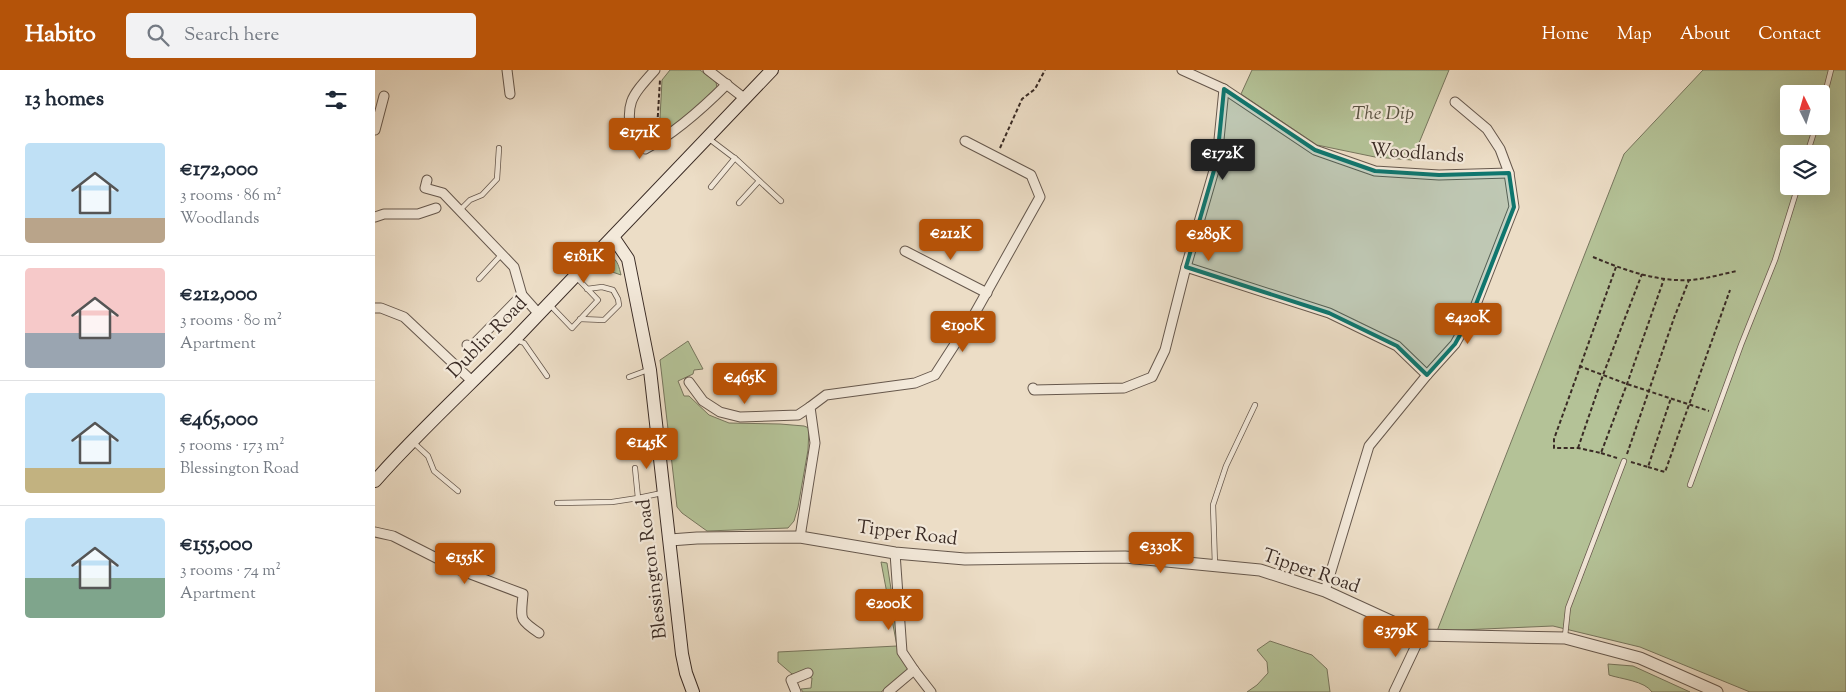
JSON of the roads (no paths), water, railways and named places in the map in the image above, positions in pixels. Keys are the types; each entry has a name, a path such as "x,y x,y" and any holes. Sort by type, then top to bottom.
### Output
{"main road":[{"name":"Dublin Road","path":"375,481 411,441 515,339 538,312 613,237 772,70"},
{"name":"Blessington Road","path":"613,237 628,259 650,370 682,654 693,692"}],"street":[{"path":"507,70 510,94"},
{"path":"655,70 635,92 628,108 631,143 645,149 657,143 703,108 727,84"},
{"path":"709,70 744,98"},
{"name":"Woodlands","path":"1182,70 1224,89 1315,150 1375,171 1439,175 1509,172"},
{"path":"1033,388 1034,390 1124,388 1152,377 1165,350 1217,160 1224,89"},
{"path":"375,130 384,96"},
{"name":"Woodlands","path":"1325,591 1369,446 1427,374 1455,344 1473,312 1515,207 1509,172 1500,149 1487,129 1455,102"},
{"path":"689,382 703,401 720,412 740,417 798,415 827,395 915,384 935,375 987,293 1040,197 1031,175 965,141"},
{"path":"427,180 425,188 443,193 514,267 522,295 538,312"},
{"path":"375,217 384,214 418,214 437,208"},
{"path":"905,251 987,293"},
{"path":"1186,268 1329,313 1397,346 1427,374"},
{"path":"467,345 470,348 522,295"},
{"path":"375,308 381,308 404,317 473,382"},
{"path":"800,537 815,443 809,407"},
{"path":"375,532 393,536 461,570 523,594 521,616 524,622 539,634"},
{"name":"Tipper Road","path":"670,540 800,537 895,553 965,559 1125,557 1261,570 1325,591 1421,635 1565,638 1640,658 1717,692"},
{"path":"895,553 903,652 931,692"},
{"path":"1394,692 1421,635"},
{"path":"888,692 914,670"},
{"path":"796,692 791,680 808,673"}],"lane":[{"path":"1827,85 1831,70"},
{"path":"707,137 735,158 781,201"},
{"path":"460,210 470,200 483,195 497,179 499,148"},
{"path":"711,187 735,158"},
{"path":"739,203 759,181"},
{"path":"1690,485 1775,260 1794,195"},
{"path":"479,279 502,254"},
{"path":"548,303 572,328 598,300 574,276"},
{"path":"580,319 604,320 619,305 619,299 613,290 602,287 587,289"},
{"path":"515,339 524,343 547,376"},
{"path":"629,377 650,370"},
{"path":"1215,566 1213,505 1226,466 1255,405"},
{"path":"411,441 428,456 434,471 458,491"},
{"path":"1565,638 1568,608 1624,461"},
{"path":"635,468 638,498"},
{"path":"557,503 612,502 663,492"}],"park label":[{"name":"The Dip","path":"1383,114"}]}
